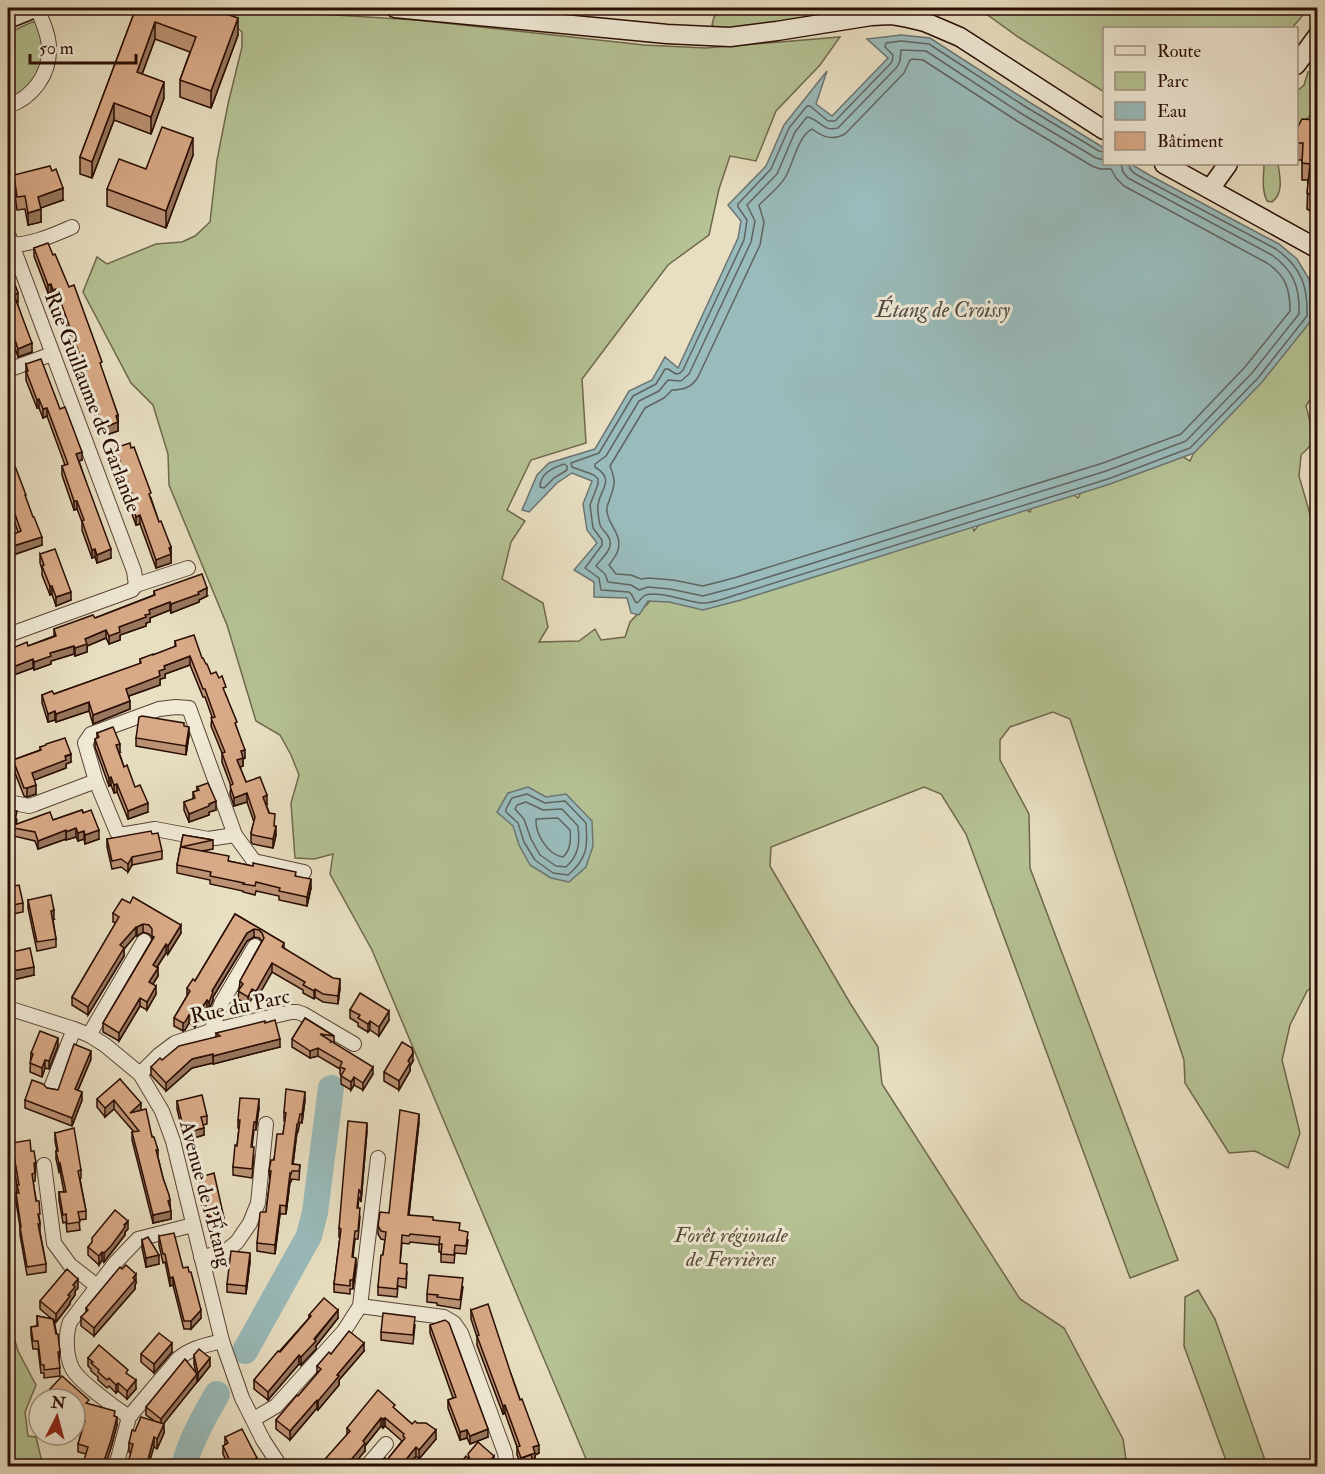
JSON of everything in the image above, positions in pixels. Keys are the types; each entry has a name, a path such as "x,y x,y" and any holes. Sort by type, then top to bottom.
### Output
{"street":[{"path":"8,19 36,8 49,49 47,65 31,93 8,106"},
{"path":"395,8 657,33 730,37 891,15 925,21 960,37 1103,129"},
{"path":"1298,62 1317,35"},
{"path":"1166,165 1317,249"},
{"path":"1210,189 1227,165"},
{"path":"9,241 28,244 72,227"},
{"name":"Rue Guillaume de Garlande","path":"9,241 134,571 136,585"},
{"path":"8,370 52,354"},
{"path":"8,635 132,590 136,585 188,568"},
{"path":"235,835 208,839 156,829 126,834 117,832 96,781 85,743 91,734 159,709 189,708 235,835 254,861 304,872"},
{"path":"8,802 29,806 96,781"},
{"path":"89,1035 144,941"},
{"path":"210,1031 222,1002 255,946"},
{"name":"Avenue de l'Étang","path":"8,1008 89,1035 140,1074 154,1096 173,1141 222,1341 242,1398 275,1465"},
{"name":"Rue du Parc","path":"140,1074 176,1042 210,1031 297,1012 354,1044"},
{"path":"51,1088 74,1029"},
{"path":"201,1257 225,1252 237,1242 250,1222 258,1203 266,1124"},
{"path":"254,1419 276,1406 344,1331 360,1306 378,1158"},
{"path":"44,1165 54,1243 70,1265 97,1286"},
{"path":"129,1417 76,1375 69,1360 67,1334 70,1322 116,1262 138,1239 193,1225"},
{"path":"360,1306 444,1317 454,1323 461,1333 505,1453 506,1459 503,1467"},
{"path":"116,1467 129,1417 184,1354 193,1349 222,1341"},
{"path":"368,1467 386,1444"}],"green space":[{"path":"723,8 807,8 808,11 804,18 719,30 712,25 714,17"},
{"path":"978,8 1309,8 1293,27 1103,27 1103,91 1018,37"},
{"name":"Forêt régionale de Ferrières","path":"227,10 416,20 644,45 706,48 840,37 820,65 776,111 756,161 730,156 719,189 709,235 668,265 582,379 586,443 531,460 507,510 525,521 511,542 502,579 543,603 548,627 539,642 579,641 595,629 601,640 625,637 630,622 656,595 969,512 974,531 994,507 1017,505 1030,512 1038,493 1058,484 1078,498 1087,482 1175,452 1190,461 1201,437 1307,279 1317,275 1317,389 1306,406 1315,441 1301,455 1299,476 1318,542 1318,983 1307,991 1290,1025 1282,1060 1300,1133 1288,1168 1255,1151 1229,1153 1185,1083 1184,1060 1070,719 1053,712 1010,727 1000,740 1000,760 1029,814 1030,868 1178,1260 1130,1278 966,834 941,794 924,787 771,847 770,866 878,1047 882,1084 1020,1299 1064,1328 1123,1439 1127,1466 589,1466 372,950 330,874 333,854 314,859 295,858 291,803 299,775 280,735 256,721 227,625 169,485 168,454 153,405 131,383 83,292 97,257 107,264 156,244 182,242 195,236 210,222 217,160 242,47 242,32 224,16"},
{"path":"32,22 37,23 44,50 39,71 25,91 8,100 8,33"},
{"path":"1308,72 1310,72 1317,79 1317,106 1298,126 1298,90 1304,85"},
{"path":"1264,165 1278,165 1280,189 1272,202 1267,201 1263,182"},
{"path":"1198,1290 1215,1319 1267,1466 1228,1466 1184,1346 1185,1297"},
{"path":"8,1316 18,1351 36,1385 27,1387 25,1412 27,1447 38,1447 43,1466 8,1466"}],"water":[{"name":"Étang de Croissy","path":"901,35 930,38 1103,147 1103,165 1133,165 1279,244 1297,259 1309,279 1314,317 1262,382 1194,453 1110,484 703,610 669,602 648,601 639,615 631,613 627,598 594,597 594,582 574,570 597,543 587,530 583,504 592,481 572,473 557,483 529,512 522,510 537,475 549,463 595,449 629,391 652,380 665,357 678,368 738,238 741,221 728,205 766,166 784,125 827,71 816,104 832,116 888,58 867,39"},
{"path":"528,787 546,797 566,794 592,821 593,846 586,867 569,882 551,878 530,865 519,845 513,826 497,812 508,793"}],"building":[{"path":"136,8 161,8 172,12 174,8 208,8 238,18 211,91 180,80 196,37 155,22 137,72 164,82 151,117 114,103 92,162 80,157"},
{"path":"1302,119 1317,120 1317,198 1307,193 1310,164 1302,163 1303,143 1298,143 1298,126"},
{"path":"162,127 193,138 166,211 107,189 119,159 146,169"},
{"path":"50,166 52,171 56,169 63,188 38,197 41,209 28,213 25,196 17,197 14,175"},
{"path":"48,243 69,287 74,285 102,362 100,363 118,415 116,416 118,422 103,428 88,387 91,386 56,289 53,290 51,284 48,285 34,248"},
{"path":"8,265 18,293 14,295 32,343 18,349 8,327"},
{"path":"41,359 60,409 65,407 82,452 76,454 111,549 97,555 95,549 92,550 82,521 84,520 77,501 74,501 62,466 68,464 47,408 43,409 39,399 37,400 26,371 28,371 26,364"},
{"path":"130,443 131,448 134,447 159,522 161,521 171,547 169,548 171,554 156,560 140,515 136,517 130,500 134,499 115,448"},
{"path":"10,453 42,537 13,546 9,536 21,531 10,500 8,501 8,454"},
{"path":"55,549 71,592 56,597 42,566 44,565 40,554"},
{"path":"202,574 207,588 198,592 199,594 149,610 150,614 145,615 146,617 119,627 120,632 109,636 106,630 85,639 87,644 50,653 51,656 34,662 33,659 8,669 8,650 27,642 28,646 56,636 54,629 93,615 95,618 155,595 154,591"},
{"path":"194,635 202,658 211,674 216,672 219,678 222,676 226,687 223,688 237,722 235,723 245,750 241,751 243,758 237,760 246,782 260,777 267,795 263,797 269,813 275,814 274,826 276,826 273,839 251,833 255,817 247,793 234,798 230,786 233,784 222,753 225,752 211,718 215,717 190,656 164,666 165,669 159,671 160,676 126,689 130,701 93,715 89,702 56,714 55,711 48,714 42,695 52,691 54,694 141,663 140,659 176,646 175,641"},
{"path":"139,717 184,723 184,726 189,727 186,746 136,738"},
{"path":"113,727 120,744 116,745 124,767 127,765 135,787 140,785 148,803 128,811 117,784 114,785 111,777 109,778 95,739 99,737 97,733"},
{"path":"65,738 71,754 65,756 66,760 32,773 36,785 24,788 13,760 41,750 40,747 46,744"},
{"path":"208,783 216,801 189,814 184,802 195,798 193,792 199,790 197,787"},
{"path":"8,805 12,806 11,811 17,811 14,825 50,812 53,820 82,810 83,813 91,810 99,830 85,835 84,831 78,833 76,828 38,841 35,832 8,829"},
{"path":"151,831 152,834 158,833 162,851 132,857 128,864 121,859 112,861 107,839"},
{"path":"183,835 213,840 181,847 229,856 228,861 253,866 253,863 296,872 295,876 311,879 307,897 279,891 280,888 256,882 255,886 210,876 211,872 177,865"},
{"path":"19,885 23,903 8,906 8,887"},
{"path":"51,895 54,910 51,911 56,939 37,942 28,900"},
{"path":"133,897 181,925 153,965 158,968 149,982 156,986 147,1002 140,998 119,1033 103,1023 154,937 149,925 143,924 136,927 120,945 124,948 88,1007 72,997 119,917 113,913 122,899 130,903"},
{"path":"235,914 284,943 282,947 333,978 340,979 338,996 323,994 315,989 314,991 303,985 305,982 272,963 256,991 252,989 248,997 238,991 243,984 240,981 264,938 259,930 254,929 247,933 212,991 209,1002 207,1000 195,1018 189,1015 183,1023 174,1018 190,991 187,988 193,979 195,981"},
{"path":"30,948 34,967 12,971 8,953"},
{"path":"360,993 389,1011 379,1027 370,1021 368,1024 358,1018 360,1015 350,1010"},
{"path":"305,1018 334,1036 320,1034 373,1067 363,1083 354,1077 351,1082 341,1076 345,1069 340,1067 342,1062 318,1048 310,1051 292,1039"},
{"path":"275,1020 280,1039 192,1059 166,1083 151,1067 160,1058 162,1060 179,1046 220,1036 216,1033"},
{"path":"40,1031 58,1038 49,1061 45,1060 42,1068 30,1063 33,1054 31,1053"},
{"path":"402,1042 412,1048 413,1053 399,1081 384,1072"},
{"path":"74,1044 91,1051 75,1089 82,1092 72,1118 25,1100 32,1080 47,1088 58,1090"},
{"path":"120,1079 141,1103 130,1113 146,1109 152,1137 154,1137 158,1150 156,1150 169,1195 171,1211 153,1215 132,1132 139,1131 114,1100 105,1108 97,1099"},
{"path":"286,1089 305,1092 302,1114 297,1124 292,1164 300,1165 299,1171 290,1173 286,1206 280,1205 275,1245 257,1243 260,1213 266,1212 271,1171 269,1171 271,1160 274,1160 277,1134 283,1134"},
{"path":"202,1095 207,1116 201,1117 204,1128 187,1132 177,1101"},
{"path":"240,1098 259,1099 251,1147 254,1147 252,1169 233,1167 240,1120 238,1120"},
{"path":"400,1110 419,1114 408,1215 433,1217 433,1220 460,1223 459,1230 468,1232 466,1246 455,1245 454,1255 441,1254 440,1237 402,1235 400,1263 407,1264 406,1279 398,1278 397,1289 378,1287 386,1232 381,1231 378,1226 380,1212 389,1213"},
{"path":"348,1121 367,1123 361,1194 359,1189 357,1208 360,1208 358,1231 355,1231 352,1257 356,1258 350,1286 334,1284 341,1229 339,1228"},
{"path":"74,1128 81,1170 78,1171 86,1211 78,1212 80,1222 67,1224 59,1192 66,1192 56,1151 58,1151 55,1133"},
{"path":"30,1140 31,1151 34,1151 36,1163 34,1163 35,1173 32,1174 36,1201 39,1201 40,1224 38,1224 46,1264 27,1267 20,1227 16,1193 19,1193 17,1185 19,1185 12,1143"},
{"path":"214,1173 224,1218 212,1221 204,1206 200,1183 202,1183 201,1177"},
{"path":"115,1210 128,1221 111,1246 99,1256 88,1247 92,1238"},
{"path":"174,1233 183,1268 188,1267 191,1272 201,1310 191,1321 184,1321 173,1277 170,1278 159,1236"},
{"path":"148,1237 159,1255 146,1258 142,1240"},
{"path":"231,1251 250,1253 246,1286 227,1284"},
{"path":"126,1265 136,1274 133,1278 135,1280 94,1328 81,1317 120,1267 122,1269"},
{"path":"67,1269 78,1279 68,1295 70,1296 56,1314 40,1301"},
{"path":"429,1275 463,1278 460,1300 427,1294"},
{"path":"324,1298 338,1310 314,1339 316,1341 301,1357 299,1355 268,1392 254,1380"},
{"path":"488,1304 520,1400 522,1399 539,1445 533,1447 535,1453 521,1458 517,1447 520,1446 477,1336 479,1335 471,1310"},
{"path":"383,1313 415,1317 413,1335 381,1332"},
{"path":"37,1316 53,1319 56,1334 58,1334 60,1368 44,1370 44,1365 41,1365 38,1341 33,1341 31,1327 38,1326"},
{"path":"445,1320 449,1323 488,1429 470,1436 467,1430 460,1432 448,1400 456,1397 430,1325"},
{"path":"349,1331 364,1343 318,1401 290,1431 276,1420 321,1369 317,1366 329,1352 331,1354"},
{"path":"159,1333 172,1343 154,1364 141,1354"},
{"path":"99,1345 136,1380 127,1391 109,1378 107,1380 91,1363 93,1362 88,1358"},
{"path":"199,1349 210,1358 198,1373 194,1355"},
{"path":"185,1359 197,1374 161,1419 146,1407"},
{"path":"62,1376 74,1387 52,1387"},
{"path":"378,1390 412,1424 415,1421 426,1423 436,1430 419,1450 416,1447 400,1467 378,1467 385,1458 387,1460 405,1438 404,1434 385,1418 381,1418 363,1441 365,1443 345,1467 318,1467 350,1431 347,1428"},
{"path":"87,1403 115,1411 114,1416 117,1417 102,1467 82,1467 88,1447"},
{"path":"141,1417 164,1424 157,1439 154,1437 146,1467 127,1467 133,1444 129,1443 132,1430 135,1431"},
{"path":"242,1429 257,1458 240,1467 233,1467 223,1446 228,1443 225,1437"},
{"path":"478,1442 494,1456 486,1466 484,1464 482,1467 457,1467 466,1456 470,1460 468,1454"},
{"path":"531,1455 535,1467 515,1467 513,1461"}],"waterway":[{"path":"245,1351 309,1236 315,1212 331,1088"},
{"path":"184,1466 194,1438 217,1394"}]}
